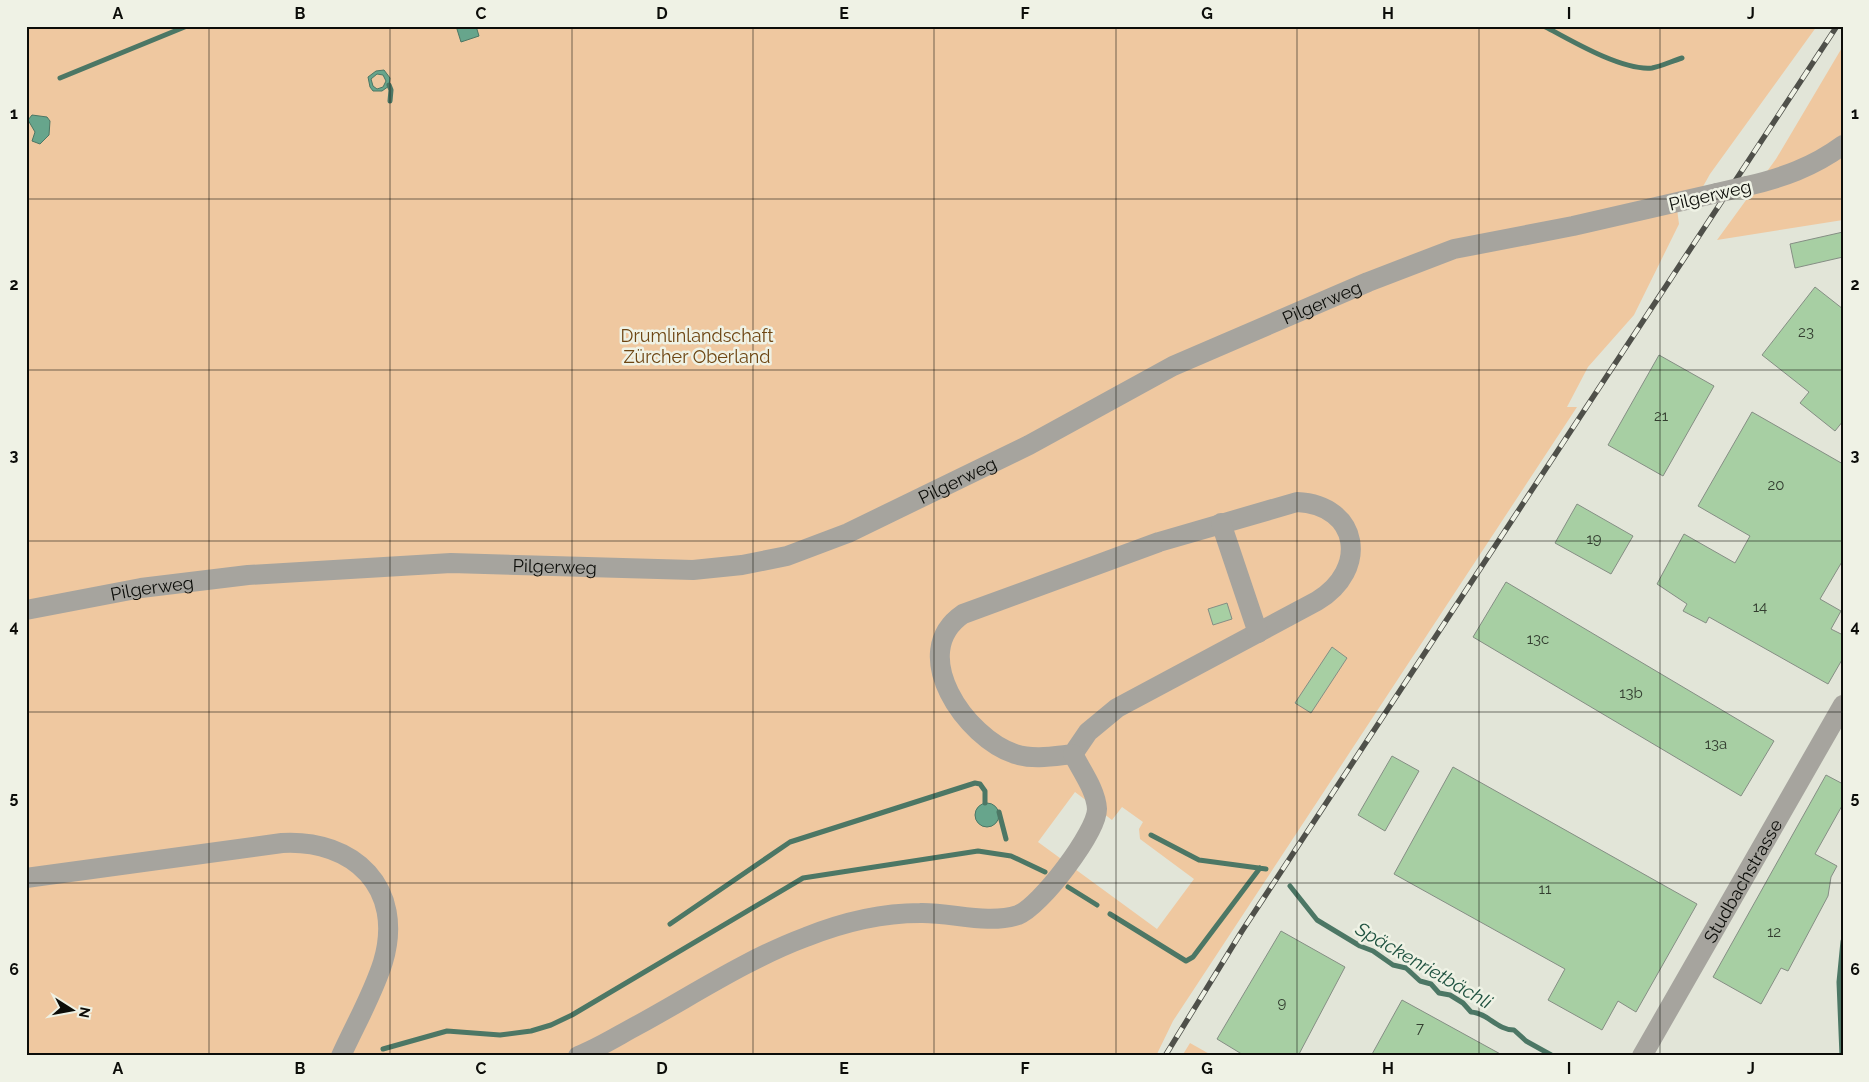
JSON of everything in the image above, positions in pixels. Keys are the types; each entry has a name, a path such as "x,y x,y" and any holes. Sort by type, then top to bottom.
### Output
{"street":[{"name":"Pilgerweg","path":"26,610 140,588 276,573 443,563 693,570 742,565 788,556 848,534 985,467 1173,366 1377,279 1454,249 1573,226 1774,180 1805,168 1843,145"},
{"path":"1303,502 1321,506 1331,512 1346,531 1351,554 1349,566 1337,587 1317,601 1118,708 1088,732 1073,754 1041,757 1016,754 990,741 974,726 952,697 941,672 940,644 948,627 958,617 973,609 1140,549 1286,504 1303,502"},
{"path":"1220,524 1258,633"},
{"name":"Studbachstrasse","path":"1642,1056 1843,705"},
{"path":"578,1056 775,950 825,930 862,920 901,914 920,913 1000,918 1025,912 1038,901 1053,883 1090,832 1096,818 1095,798 1073,754"},
{"path":"26,878 282,843 316,844 347,855 362,866 376,882 384,902 388,924 386,950 381,968 341,1056"}],"green space":[{"name":"Drumlinlandschaft Zürcher Oberland","path":"26,26 1817,26 1710,174 1696,199 1677,209 1679,224 1634,315 1588,367 1567,407 1577,407 1173,1021 1156,1056 26,1056","holes":["1075,792 1112,820 1122,807 1143,822 1139,829 1140,839 1194,879 1157,929 1038,842"]},
{"path":"1843,46 1843,220 1717,240 1776,159"},
{"path":"1190,1043 1213,1056 1182,1056"}],"shaded area":[{"path":"456,26 476,26 479,36 461,42"},
{"path":"384,70 390,78 389,86 382,91 373,91 370,87 368,77 376,71","holes":["377,74 383,75 386,81 383,87 377,89 373,86 371,79"]},
{"path":"32,115 47,117 50,121 49,135 40,144 32,141 35,132 28,120"},
{"path":"987,803 992,804 998,810 998,820 992,826 987,827 982,826 976,820 975,815 976,810 982,804"}],"building":[{"path":"1843,232 1843,257 1795,268 1790,244"},
{"path":"1815,287 1843,309 1843,421 1835,431 1800,403 1809,392 1762,355"},
{"path":"1659,355 1714,386 1663,476 1608,445"},
{"path":"1752,412 1843,464 1843,560 1820,599 1841,611 1831,629 1843,635 1843,658 1828,684 1709,617 1706,623 1683,611 1687,604 1657,584 1684,534 1735,563 1750,536 1698,506"},
{"path":"1577,504 1633,536 1611,574 1555,543"},
{"path":"1506,582 1774,741 1741,796 1473,637"},
{"path":"1227,603 1232,619 1213,625 1208,609"},
{"path":"1332,647 1347,658 1311,713 1295,703"},
{"path":"1392,756 1419,771 1385,831 1358,815"},
{"path":"1453,767 1697,904 1636,1012 1618,1001 1602,1030 1548,1000 1565,969 1394,874"},
{"path":"1826,775 1843,784 1843,804 1815,854 1837,866 1831,877 1828,896 1788,971 1781,968 1761,1004 1713,977"},
{"path":"1281,931 1345,967 1298,1056 1245,1056 1217,1039"},
{"path":"1402,1000 1504,1056 1371,1056"}],"waterway":[{"path":"60,78 187,26"},
{"path":"1544,26 1596,53 1626,65 1652,68 1682,58"},
{"path":"389,85 391,90 390,101"},
{"path":"670,924 790,842 975,783 980,784 985,791 985,803"},
{"path":"999,812 1006,839"},
{"name":"Späckenrietbächli","path":"1151,835 1199,860 1266,869"},
{"path":"383,1049 447,1031 500,1035 531,1031 551,1025 572,1015 803,878 978,851 1011,856 1045,872"},
{"path":"1110,914 1186,961 1193,957 1260,868"},
{"name":"Späckenrietbächli","path":"1290,886 1317,920 1360,946 1373,951 1393,965 1406,968 1420,981 1431,984 1439,993 1450,995 1463,1003 1471,1012 1482,1015 1502,1027 1514,1030 1526,1041 1553,1056"},
{"path":"1068,887 1097,905"},
{"path":"1842,1056 1839,982 1843,941"}],"railway":[{"path":"1165,1056 1242,931 1837,26"}]}
